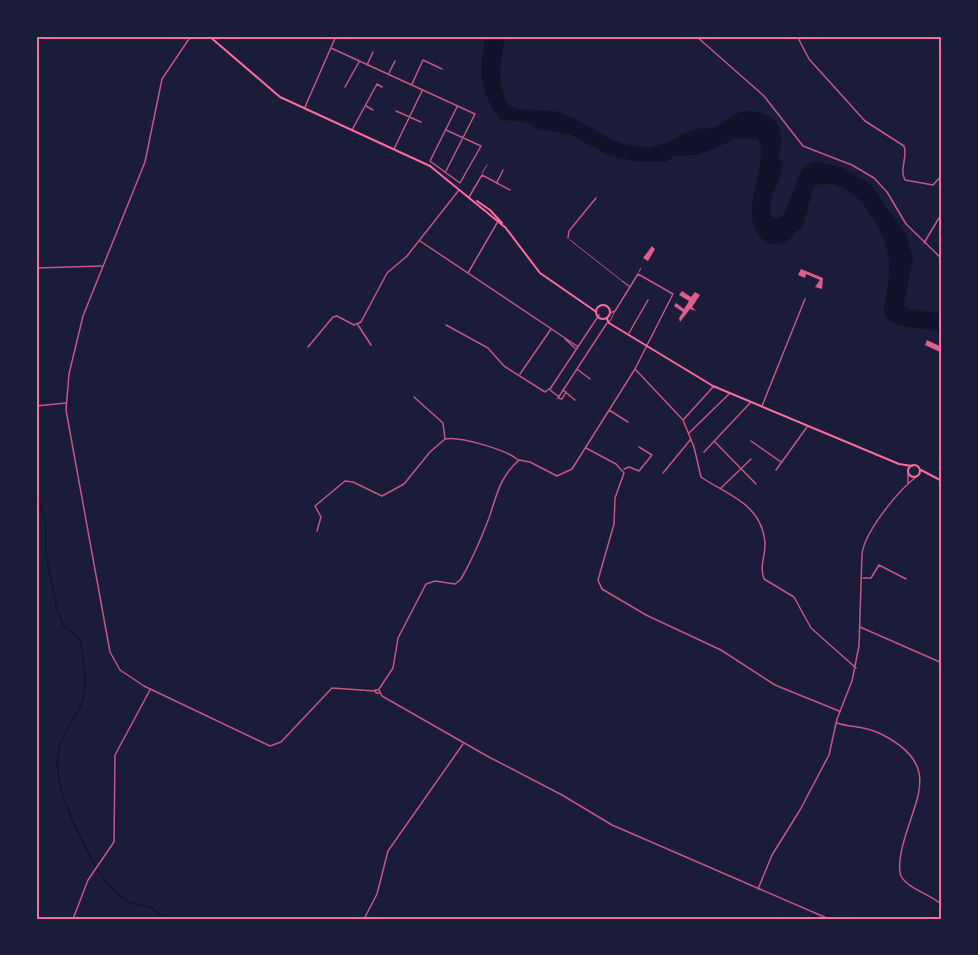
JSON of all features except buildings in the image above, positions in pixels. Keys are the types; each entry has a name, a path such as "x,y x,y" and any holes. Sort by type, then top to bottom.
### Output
{"main road":[{"path":"209,36 276,94 303,109 436,170 464,193 490,210 540,273 599,316 713,386 899,464 919,467 931,477 942,481"},
{"path":"470,197 506,228"},
{"path":"595,311 600,305 610,313 608,321"},
{"path":"899,464 908,473 917,477 931,477"},
{"path":"908,473 912,465"},
{"path":"917,477 919,467"}],"street":[{"path":"192,36 162,79 145,162 102,266 78,334 66,403 110,652 120,670 151,690 257,741 273,746 281,742 332,688 379,690"},
{"path":"303,109 336,36"},
{"path":"696,36 764,96 803,146 852,165 874,178 887,192 900,217 942,259"},
{"path":"797,36 809,59 865,121 904,146 902,173 905,180 933,185 942,175"},
{"path":"330,48 475,114 446,171"},
{"path":"367,65 373,52"},
{"path":"411,85 423,60 442,69"},
{"path":"345,87 360,61"},
{"path":"389,75 395,61"},
{"path":"352,130 376,84 382,87"},
{"path":"394,149 422,90"},
{"path":"365,105 374,110"},
{"path":"446,129 481,146 461,183 430,161 457,106"},
{"path":"396,111 421,122"},
{"path":"470,197 487,165"},
{"path":"436,170 439,166"},
{"path":"496,183 503,170"},
{"path":"482,175 510,190"},
{"path":"451,182 454,178"},
{"path":"937,182 942,185"},
{"path":"308,348 333,317 337,316 354,325 358,324 365,316 387,273 404,259 460,189"},
{"path":"596,198 569,231 568,238 630,286"},
{"path":"924,243 942,213"},
{"path":"468,274 498,221"},
{"path":"419,240 576,347"},
{"path":"36,268 102,266"},
{"path":"558,396 641,268"},
{"path":"317,531 321,517 315,506 338,486 345,481 353,482 382,496 404,484 445,439 458,439 487,447 560,476 572,469 635,369 673,294 638,274"},
{"path":"762,407 805,299"},
{"path":"628,334 648,300"},
{"path":"610,313 615,311"},
{"path":"446,326 488,348 504,366 544,392 549,389 599,316"},
{"path":"358,324 371,345"},
{"path":"519,375 550,329"},
{"path":"565,339 576,347"},
{"path":"573,343 580,341"},
{"path":"576,369 591,379"},
{"path":"635,369 683,420 692,439 699,475 742,500 753,512 765,542 761,564 764,579 794,597 811,628 856,668"},
{"path":"683,420 713,386"},
{"path":"549,389 561,400 566,392"},
{"path":"562,389 576,400"},
{"path":"689,433 729,393"},
{"path":"414,397 443,423 445,439"},
{"path":"704,452 750,402"},
{"path":"36,406 66,403"},
{"path":"608,410 628,422"},
{"path":"776,470 808,426"},
{"path":"663,473 692,439"},
{"path":"714,441 756,484"},
{"path":"751,441 782,462"},
{"path":"585,447 623,470"},
{"path":"623,470 629,467 639,471 652,455 639,447"},
{"path":"720,488 751,459"},
{"path":"379,693 393,668 398,638 423,587 432,581 455,584 461,579 489,517 494,494 519,460"},
{"path":"623,470 624,478 614,504 614,524 598,580 602,590 646,615 721,650 775,685 840,711"},
{"path":"908,473 908,484"},
{"path":"758,889 772,855 800,810 829,755 840,711 856,668 866,541 908,484 917,477"},
{"path":"862,578 871,578 879,565 906,579"},
{"path":"859,627 942,663"},
{"path":"73,919 83,891 110,850 115,837 114,761 116,749 151,690"},
{"path":"375,691 463,743 556,791 620,829 829,919"},
{"path":"837,722 862,726 882,735 894,742 916,765 920,774 920,796 903,844 900,874 906,882 942,904"},
{"path":"364,919 377,894 388,851 463,743"}],"shaded area":[{"path":"486,36 505,36 501,80 509,106 523,110 560,112 603,135 631,146 651,147 666,143 690,131 715,127 743,111 767,115 778,125 781,149 778,158 783,163 770,204 772,217 777,219 784,215 802,169 812,161 841,167 869,183 906,234 913,258 904,304 909,309 942,314 942,333 902,326 888,320 884,314 889,263 882,235 865,207 854,195 842,187 828,184 814,186 802,229 797,230 786,242 769,244 758,234 753,222 752,207 761,150 758,139 736,139 698,155 674,156 666,162 640,162 609,156 570,134 535,129 527,122 501,120 488,100 482,80 482,60"}],"waterway":[{"path":"36,490 46,524 46,555 57,610 63,625 80,639 84,669 83,699 66,732 58,754 59,781 75,826 95,865"},
{"path":"98,870 112,888 126,900 155,910 162,919"}]}
